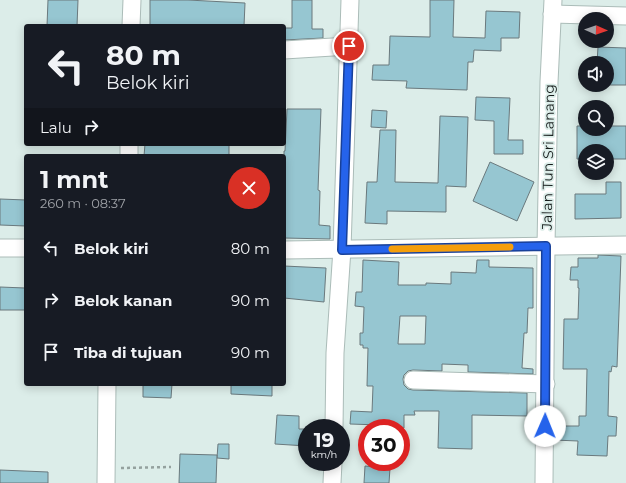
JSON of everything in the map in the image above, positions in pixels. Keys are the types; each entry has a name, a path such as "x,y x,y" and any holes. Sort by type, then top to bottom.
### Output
{"street":[{"path":"131,24 132,0"},
{"path":"334,419 335,353 342,250 350,0"},
{"path":"553,7 626,16"},
{"name":"Jalan Tun Sri Lanang","path":"544,483 549,82 553,7"},
{"path":"286,50 349,46"},
{"path":"286,250 626,245"},
{"path":"0,248 24,248"},
{"path":"413,380 546,384"},
{"path":"107,386 107,476"},
{"path":"332,483 333,471"}],"path":[{"path":"107,476 171,467"}],"building":[{"path":"48,0 78,0 77,24 47,24"},
{"path":"150,0 245,3 244,24 150,24"},
{"path":"292,0 312,0 312,29 323,29 323,38 286,40 286,28 292,28"},
{"path":"430,0 454,0 453,37 485,38 486,11 520,12 519,38 501,38 501,51 474,50 473,62 468,62 467,90 406,88 407,81 372,80 373,65 389,65 390,36 430,37"},
{"path":"598,48 626,48 626,85 614,85 614,56 597,56"},
{"path":"476,97 510,98 508,140 523,140 523,154 494,154 494,121 475,120"},
{"path":"287,109 321,109 318,190 320,191 319,225 330,226 330,239 286,238 286,154 284,154 284,151 286,146"},
{"path":"372,110 387,111 386,128 371,127"},
{"path":"440,116 468,117 466,187 446,186 446,212 387,211 387,224 365,223 367,182 377,182 380,130 396,130 395,182 438,183"},
{"path":"577,126 578,136 614,136 614,126 626,126 626,159 614,159 614,144 578,144 577,159"},
{"path":"145,146 229,146 229,154 144,154"},
{"path":"490,162 534,182 517,221 473,201"},
{"path":"606,182 621,182 621,218 575,219 575,194 606,194"},
{"path":"0,199 24,200 24,226 0,225"},
{"path":"598,255 621,256 617,367 612,366 611,372 609,371 608,416 617,417 616,436 608,436 607,456 577,455 578,441 554,440 554,426 579,426 579,416 586,416 587,369 563,369 564,319 578,319 578,280 570,280 571,267 578,267 578,258 598,258"},
{"path":"363,260 399,262 398,285 426,285 426,283 451,284 451,272 476,273 477,260 489,260 489,267 533,268 533,308 528,308 527,333 524,333 522,368 533,369 533,374 468,372 468,365 442,364 442,371 408,371 404,375 403,379 404,385 408,389 413,390 527,393 527,416 472,415 472,449 438,448 439,411 414,411 415,415 404,415 404,419 358,419 358,424 350,424 351,411 372,412 373,386 367,386 368,348 363,348 363,345 360,345 360,333 363,333 364,307 355,306 356,292 362,292","holes":["400,316 426,316 425,344 398,344"]},
{"path":"286,266 326,268 324,302 286,298"},
{"path":"0,287 24,288 24,310 0,310"},
{"path":"143,386 172,386 171,398 143,397"},
{"path":"231,386 272,386 272,396 231,394"},
{"path":"277,415 299,416 298,445 275,444"},
{"path":"218,444 229,444 229,459 217,458"},
{"path":"180,454 217,455 216,483 179,483"},
{"path":"0,470 48,472 48,483 0,483"},
{"path":"365,471 390,471 389,483 364,483"}],"slow traffic":[{"path":"392,249 510,247"}],"route":[{"path":"349,46 342,250 546,246 545,426"}]}
